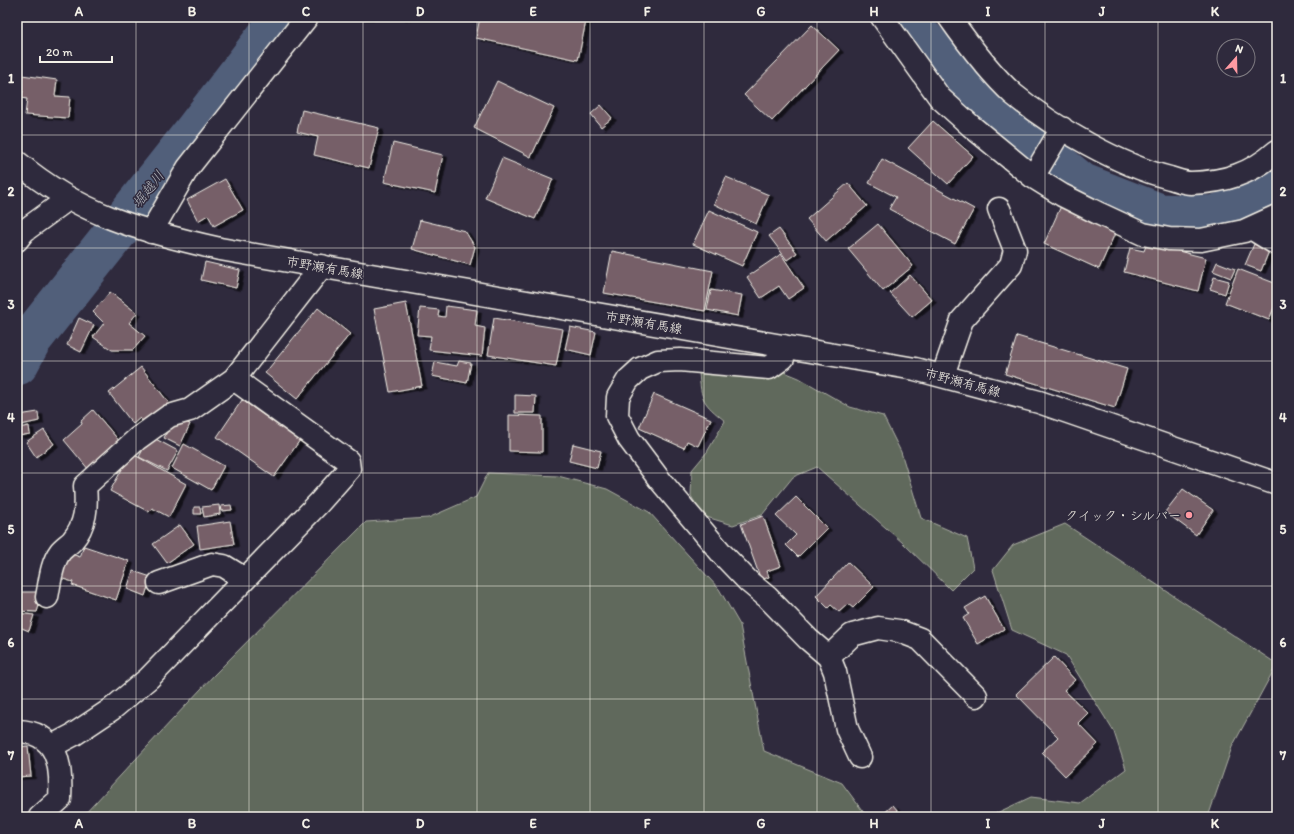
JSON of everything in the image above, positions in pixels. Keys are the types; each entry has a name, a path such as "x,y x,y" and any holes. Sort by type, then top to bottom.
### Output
{"street":[{"path":"141,229 307,17"},
{"path":"882,17 940,98 1003,153 1035,173 1062,195 1143,234 1169,238 1201,240 1222,236 1251,228 1277,216"},
{"path":"949,17 969,45 1012,93 1047,119 1059,132 1079,139 1149,173 1189,183 1229,179 1261,165 1277,151"},
{"path":"1035,173 1059,132"},
{"name":"市野瀬有馬線","path":"17,162 68,199 110,219 141,229 220,249 943,375 1039,402 1277,484"},
{"path":"17,240 24,231 68,199"},
{"path":"943,375 962,320 1011,265 1015,250 999,209"},
{"path":"1251,228 1277,244"},
{"path":"47,597 53,570 60,553 72,541 84,521 87,502 86,486 137,439 169,416 190,410 234,379 322,266"},
{"path":"783,346 783,358 769,368 680,360 658,361 640,369 628,380 618,397 617,416 629,439 650,467 723,555 749,582 768,597 808,639 830,657 835,672 847,729 860,757"},
{"path":"52,746 73,735 112,709 149,678 318,504 349,469 348,460 234,379"},
{"path":"159,583 212,564 224,566 245,580"},
{"path":"830,657 852,635 878,628 899,631 920,639 976,696"},
{"path":"17,731 37,734 52,746 61,783 60,799 40,817"}],"green space":[{"path":"748,357 799,378 850,407 883,416 901,452 921,518 967,538 973,568 951,590 903,543 817,467 793,477 762,515 733,525 703,516 691,496 692,470 707,452 725,421 704,401 699,372"},
{"path":"488,473 558,476 607,489 649,512 719,589 740,625 764,751 842,783 867,817 82,817 214,675 366,522 428,518 476,497"},
{"path":"1065,524 1277,664 1232,747 1208,817 988,817 1031,797 1080,803 1126,769 1114,732 1066,655 1012,630 993,570 1013,545"}],"building":[{"path":"359,17 435,17 435,18"},
{"path":"480,17 565,17 586,21 578,60 476,38"},
{"path":"812,25 839,50 772,121 744,95"},
{"path":"22,75 57,80 55,96 70,97 68,118 25,115 27,99 21,98 23,91 17,97 17,81 21,85"},
{"path":"497,81 554,108 531,157 474,128"},
{"path":"601,105 612,118 601,127 591,114"},
{"path":"302,110 379,128 369,168 314,155 318,137 297,132"},
{"path":"933,121 973,156 948,184 908,148"},
{"path":"393,143 443,155 435,193 384,182"},
{"path":"502,158 553,179 535,219 485,198"},
{"path":"882,159 974,209 955,244 889,209 896,197 869,183"},
{"path":"726,177 769,195 756,224 714,204"},
{"path":"225,179 243,210 214,226 208,215 198,221 187,200"},
{"path":"848,183 867,206 826,241 807,219"},
{"path":"1061,206 1116,231 1099,269 1044,244"},
{"path":"709,210 757,232 742,266 693,244"},
{"path":"420,220 465,231 475,247 470,265 412,249"},
{"path":"878,224 913,266 883,291 848,249"},
{"path":"779,229 797,253 787,260 769,236"},
{"path":"1147,243 1206,258 1198,291 1124,272 1130,248 1144,251"},
{"path":"1254,244 1269,251 1261,271 1245,265"},
{"path":"612,251 713,271 705,311 604,293"},
{"path":"781,254 804,288 788,299 779,286 761,298 747,277"},
{"path":"205,262 240,270 236,288 201,280"},
{"path":"1217,262 1235,269 1231,278 1213,271"},
{"path":"1238,269 1277,284 1277,300 1269,320 1225,303"},
{"path":"910,275 932,300 912,317 890,293"},
{"path":"1214,277 1229,281 1225,294 1210,289"},
{"path":"711,290 742,295 738,316 707,310"},
{"path":"110,292 137,313 129,323 145,336 133,350 112,350 93,337 104,323 93,312"},
{"path":"406,303 422,386 390,392 374,309"},
{"path":"446,306 477,310 475,326 485,328 482,356 429,350 431,336 417,335 420,308 439,310 438,316 445,317"},
{"path":"318,308 350,334 297,399 265,373"},
{"path":"79,318 94,325 81,352 67,345"},
{"path":"494,318 563,329 556,366 488,355"},
{"path":"570,327 596,332 591,355 565,349"},
{"path":"1017,336 1127,369 1115,408 1005,374"},
{"path":"459,361 471,363 467,383 432,376 435,362 457,366"},
{"path":"141,367 172,407 146,427 140,418 133,424 109,393"},
{"path":"654,394 711,419 698,446 687,441 684,448 639,428"},
{"path":"515,395 536,396 535,413 515,413"},
{"path":"242,400 300,440 274,477 217,437"},
{"path":"93,410 121,443 89,470 64,440 82,424 81,421"},
{"path":"38,412 39,421 21,425 19,415"},
{"path":"509,415 542,416 542,452 509,451"},
{"path":"174,417 190,424 180,446 164,438"},
{"path":"29,426 30,434 19,436 18,428"},
{"path":"44,430 54,444 36,457 26,442"},
{"path":"150,436 178,451 167,471 139,457"},
{"path":"184,444 224,466 211,490 172,468"},
{"path":"573,444 601,451 597,468 569,461"},
{"path":"131,453 186,484 169,517 152,508 149,512 110,491"},
{"path":"1183,489 1213,510 1196,535 1165,512"},
{"path":"796,497 827,528 798,557 786,545 796,535 776,516"},
{"path":"219,505 220,514 204,517 202,507"},
{"path":"231,505 232,510 222,511 221,506"},
{"path":"194,507 200,507 201,514 194,514"},
{"path":"763,516 781,566 767,571 769,577 761,580 741,524"},
{"path":"230,521 234,544 200,549 197,526"},
{"path":"180,525 194,544 167,563 153,544"},
{"path":"84,546 129,561 116,600 72,585 73,582 60,578 69,553 80,557"},
{"path":"848,562 874,587 853,608 848,604 839,612 831,605 828,608 816,596"},
{"path":"133,571 151,577 145,596 127,589"},
{"path":"17,592 43,592 37,612 17,611"},
{"path":"985,596 1004,629 978,644 963,618 969,614 965,608"},
{"path":"17,613 34,615 29,631 17,626"},
{"path":"1054,657 1075,680 1064,690 1088,713 1078,723 1098,744 1065,776 1042,752 1058,737 1016,694"},
{"path":"28,746 31,776 17,777 17,747"},
{"path":"893,805 903,817 880,817"}],"waterway":[{"name":"堀越川","path":"17,364 30,340 194,133 283,17"},
{"path":"906,17 919,36 987,107 1081,184 1160,215 1212,217 1258,203 1277,188"}],"place":[{"name":"クイック・シルバー","path":"1189,515"}]}
